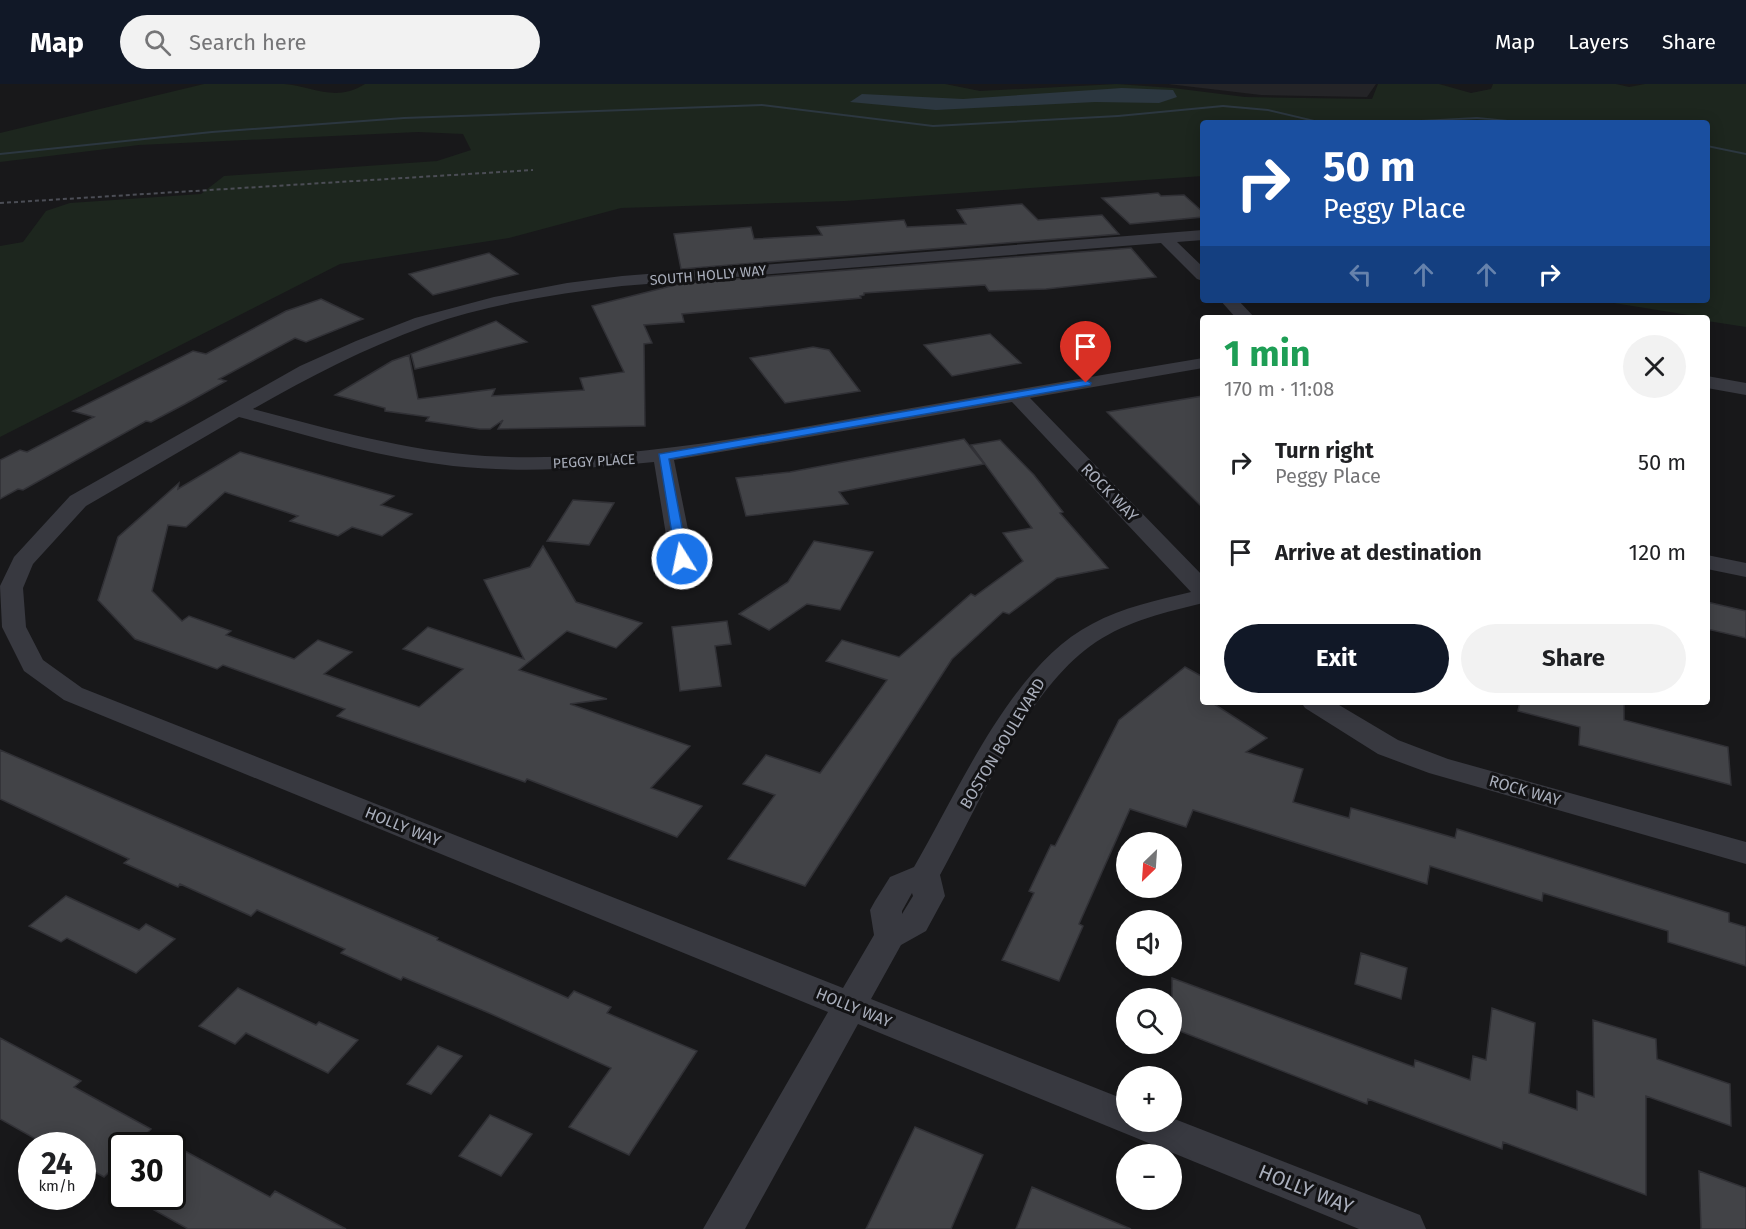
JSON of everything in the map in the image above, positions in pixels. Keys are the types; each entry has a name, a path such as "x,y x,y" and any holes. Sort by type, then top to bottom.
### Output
{"street":[{"name":"SOUTH HOLLY WAY","path":"235,410 308,370 421,322 494,302 567,288 634,280 1200,235"},
{"path":"1165,238 1200,273"},
{"path":"1231,303 1243,315"},
{"name":"PEGGY PLACE","path":"235,410 370,447 426,457 485,462 548,463 663,457 1200,364"},
{"path":"1710,383 1746,389"},
{"name":"ROCK WAY","path":"1016,395 1200,587"},
{"name":"HOLLY WAY","path":"235,410 78,501 46,533 22,562 5,589 14,627 33,665 73,694 1116,1113"},
{"path":"663,457 682,559"},
{"path":"1710,563 1746,570"},
{"name":"BOSTON BOULEVARD","path":"723,1229 890,936 915,922 929,896 925,875 1016,713 1037,681 1060,656 1089,636 1136,613 1200,597"},
{"name":"ROCK WAY","path":"1319,705 1388,747 1439,766 1746,853"},
{"name":"HOLLY WAY","path":"1164,1132 1406,1229"}],"shaded area":[{"path":"204,84 284,84 334,93 354,90 365,84 945,84 980,91 1117,84 1245,97 1372,99 1378,84 1439,84 1471,93 1491,89 1493,84 1616,84 1629,87 1645,84 1746,84 1746,327 1710,321 1710,315 1688,315 1614,303 1710,303 1710,120 1200,120 1200,176 845,201 621,208 509,238 340,264 0,437 0,246 23,242 46,211 70,203 201,194 224,176 437,161 471,150 463,134 418,132 139,145 0,162 0,133"},
{"path":"1168,84 1376,84 1367,97 1261,95"},
{"path":"1122,88 1173,90 1177,97 1159,103 1095,102 936,110 850,102 862,94 963,99"}],"building":[{"path":"1158,193 1161,196 1184,195 1200,209 1200,217 1130,224 1102,198"},
{"path":"1022,204 1038,220 1102,215 1119,234 681,269 674,234 751,227 754,239 822,235 817,227 904,220 907,227 966,224 957,210"},
{"path":"1131,248 1156,277 1046,289 989,291 985,285 864,293 860,296 861,298 682,314 684,322 644,325 652,343 644,344 645,426 498,429 503,420 490,429 480,429 426,421 429,417 385,411 385,408 335,395 392,361 409,355 418,399 495,389 492,396 584,390 580,378 624,372 592,306 683,283"},
{"path":"489,253 518,274 433,295 409,274"},
{"path":"321,299 363,319 306,342 295,338 219,379 226,381 185,404 151,422 146,421 23,490 18,489 0,499 0,460 20,450 27,452 94,417 73,411 193,351 206,354 286,311"},
{"path":"496,321 527,342 415,369 411,354"},
{"path":"990,334 1021,363 952,376 924,345"},
{"path":"813,347 829,350 860,391 785,403 750,358"},
{"path":"1200,396 1200,505 1107,412"},
{"path":"964,439 984,464 839,492 848,504 746,516 736,478 790,472"},
{"path":"1000,440 1034,475 1063,512 1060,513 1108,568 1057,578 1009,614 1003,612 952,659 805,886 728,859 775,795 743,784 766,755 820,773 887,680 826,661 842,640 899,657 971,594 975,596 1023,561 1003,533 1032,528 971,445"},
{"path":"240,452 394,496 381,505 412,514 382,536 352,527 338,536 290,521 298,516 225,492 186,527 168,525 152,591 182,621 189,616 231,631 226,635 294,659 318,640 352,652 324,674 419,707 463,669 403,649 428,627 524,659 484,580 530,567 543,546 576,602 642,623 616,648 567,631 519,670 607,699 570,704 690,746 651,788 702,806 677,837 527,779 525,782 337,716 345,709 223,665 217,669 135,639 98,600 118,537 179,483 178,489"},
{"path":"573,500 614,503 589,545 547,541"},
{"path":"814,541 873,552 840,610 807,604 769,630 739,614 788,582"},
{"path":"1710,603 1746,611 1746,638 1710,630"},
{"path":"727,621 731,644 715,646 721,686 680,691 672,627"},
{"path":"1185,667 1200,675 1200,705 1216,705 1267,738 1246,752 1303,769 1293,802 1349,818 1351,808 1455,838 1457,829 1729,913 1729,922 1746,927 1746,966 1668,942 1668,931 1543,893 1542,901 1430,866 1427,884 1193,810 1186,827 1130,809 1120,832 1116,832 1116,841 1079,924 1083,926 1059,981 1002,960 1034,893 1029,891 1051,845 1055,846 1119,720"},
{"path":"1519,705 1624,705 1624,720 1728,747 1731,785 1579,745 1580,727 1518,711"},
{"path":"0,750 438,938 437,940 568,998 574,991 611,1007 607,1013 697,1051 629,1155 569,1127 611,1068 489,1013 403,977 401,980 341,953 345,949 257,910 251,916 180,884 178,887 124,863 129,859 0,799"},
{"path":"66,896 139,930 146,924 175,939 136,973 67,938 61,942 29,926"},
{"path":"1361,953 1407,968 1401,999 1355,984"},
{"path":"1172,978 1414,1067 1415,1060 1470,1080 1473,1056 1486,1060 1492,1008 1535,1023 1529,1093 1577,1110 1577,1091 1594,1097 1593,1020 1656,1039 1657,1059 1730,1084 1731,1126 1646,1096 1646,1195 1503,1142 1502,1149 1368,1099 1367,1104 1182,1032 1182,988 1172,988"},
{"path":"238,988 316,1025 319,1022 358,1040 328,1073 246,1033 235,1044 199,1026"},
{"path":"0,1038 81,1081 74,1087 151,1129 148,1132 108,1132 108,1173 104,1177 96,1173 96,1132 23,1132 0,1119"},
{"path":"438,1046 462,1056 431,1094 407,1084"},
{"path":"490,1115 532,1134 501,1176 459,1156"},
{"path":"915,1127 983,1155 951,1229 866,1229"},
{"path":"186,1152 270,1197 275,1191 346,1229 188,1229 154,1210 186,1210"},
{"path":"1699,1171 1746,1188 1746,1229 1701,1229"},
{"path":"1032,1187 1131,1229 1016,1229"}],"waterway":[{"path":"0,154 212,132 404,118 762,105 933,126 1118,116 1223,106 1268,110 1312,120"},
{"path":"1440,120 1477,118 1501,120"},
{"path":"1710,147 1746,154"}],"railway":[{"path":"0,203 533,170"}],"route":[{"path":"682,559 663,457 1086,383"}]}
